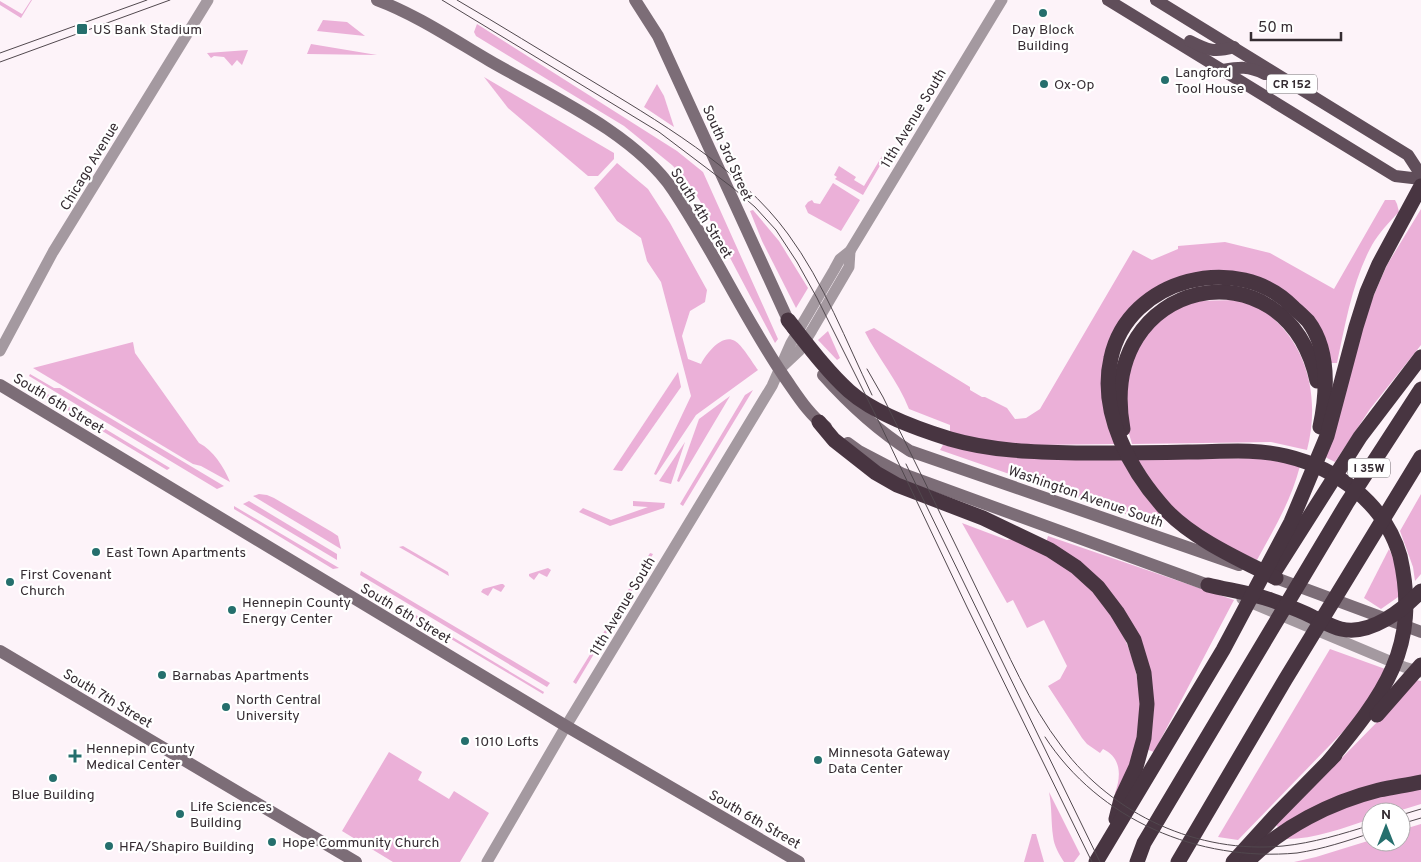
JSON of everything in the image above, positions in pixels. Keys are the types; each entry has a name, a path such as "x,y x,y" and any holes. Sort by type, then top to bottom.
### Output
{"highway":[{"path":"1290,537 1309,479 1327,436 1350,346 1367,292 1386,251 1421,186"},
{"path":"1276,578 1214,545 1193,532 1169,513 1146,486 1131,459 1121,419 1121,388 1126,359 1141,330 1163,309 1189,296 1203,292 1228,292 1253,298 1269,307 1292,327 1303,342 1314,368 1320,395 1320,427 1309,479"},
{"path":"788,320 837,379 851,392 868,404 892,416 943,437 975,445 1022,452 1248,451 1286,456 1310,463 1352,487 1380,516 1393,537 1399,551 1407,585 1409,607 1407,632 1396,669 1381,695 1374,712"},
{"path":"1096,862 1290,537 1360,437 1421,357"},
{"name":"I 35W","path":"1137,862 1144,843 1353,494 1421,389"},
{"path":"819,422 834,440 854,457 897,485 983,518 1050,550 1076,567 1098,587 1117,612 1134,640 1144,673 1147,704 1144,738 1136,767 1121,799 1113,833"},
{"name":"I 35W","path":"1178,862 1285,680 1421,457"},
{"path":"1208,584 1269,599 1341,629 1357,630 1386,618 1399,610 1421,591"},
{"path":"1233,862 1274,816 1421,665"},
{"path":"1247,862 1281,834 1320,811 1378,790 1421,782"},
{"path":"1186,862 1220,789"},
{"path":"1126,862 1144,843"}],"main road":[{"name":"South 4th Street","path":"377,0 398,9 582,114 618,136 649,162 664,178 690,217 764,348 819,422"},
{"name":"South 3rd Street","path":"635,0 658,36 788,320"},
{"name":"CR 152","path":"1108,0 1395,176 1421,180"},
{"name":"CR 152","path":"1156,0 1408,155 1421,176"},
{"path":"1153,27 1182,36 1207,50 1223,50 1234,47"},
{"path":"1223,70 1242,67 1253,68 1316,99"},
{"name":"Washington Avenue South","path":"788,320 822,373 842,396 889,437 910,451 1276,578 1421,632"},
{"name":"South 6th Street","path":"0,385 566,726 799,862"},
{"path":"819,422 859,451 903,474 1208,584"},
{"name":"South 7th Street","path":"0,651 356,862"}],"street":[{"name":"Chicago Avenue","path":"0,351 54,252 208,0"},
{"name":"11th Avenue South","path":"488,862 566,726 772,386 791,343 840,259 850,251 1002,0"},
{"name":"11th Avenue South","path":"782,367 799,351 849,267 850,251"},
{"path":"1208,584 1404,667 1421,672"}],"shaded area":[{"path":"31,0 21,18 0,5 0,1 22,14"},
{"path":"323,20 347,22 365,36 317,31"},
{"path":"477,24 677,151 703,172 778,339 775,343 700,201 686,179 672,165 624,126 476,36 474,32"},
{"path":"311,44 377,55 307,54"},
{"path":"248,50 242,65 237,60 232,66 224,57 214,56 211,58 207,53"},
{"path":"484,77 614,153 614,159 598,176 588,176 508,108"},
{"path":"657,84 664,96 674,127 644,107"},
{"path":"882,156 885,157 863,195 835,179 837,177 834,175 839,166 856,177 854,180 864,186"},
{"path":"617,163 648,189 670,223 707,290 705,302 690,311 682,336 688,359 701,364 715,346 720,342 730,339 741,346 758,370 696,415 656,475 654,474 691,396 661,282 647,261 641,238 617,221 594,188"},
{"path":"833,183 860,200 841,231 808,213 805,206 812,200 814,203 820,204"},
{"path":"1385,200 1395,200 1399,212 1378,236 1365,258 1350,302 1337,363 1329,363 1276,288 1187,276 1113,336 1116,444 1000,444 950,432 950,425 909,409 865,332 874,328 970,387 970,390 1007,408 1015,419 1026,418 1040,409 1133,250 1152,260 1178,249 1178,246 1225,242 1270,253 1334,289"},
{"path":"1421,209 1421,345 1370,409 1335,462 1323,456 1370,304 1387,265"},
{"path":"753,210 779,241 808,288 796,308 762,241 750,211"},
{"path":"1238,300 1267,313 1293,341 1302,358 1308,375 1311,393 1311,431 1307,450 1271,442 1132,444 1127,427 1126,389 1133,357 1155,322 1191,301"},
{"path":"828,331 840,358 837,360 818,340"},
{"path":"133,342 135,353 199,443 218,460 230,482 201,466 193,464 33,368"},
{"path":"678,372 681,387 622,471 613,470"},
{"path":"30,374 54,388 60,388 224,486 217,489 29,376"},
{"path":"26,381 170,468 167,470 24,384"},
{"path":"753,390 683,506 680,504 745,395"},
{"path":"730,396 679,482 677,481 699,419"},
{"path":"685,442 671,484 659,481"},
{"path":"943,445 998,456 1122,460 1141,490 1164,517 1164,523 1160,526 940,450"},
{"path":"1274,458 1300,466 1287,503 1257,560 1227,547 1168,507 1137,459"},
{"path":"259,494 274,498 338,536 341,549 253,496"},
{"path":"1421,494 1421,574 1415,581 1413,567 1400,531"},
{"path":"249,501 337,554 337,560 243,504"},
{"path":"633,501 665,503 664,508 610,526 579,512 583,508 611,520 648,507 633,506"},
{"path":"234,506 339,568 333,569 234,509"},
{"path":"962,523 1007,540 1013,539 1059,562 1073,572 1098,597 1118,626 1132,658 1139,692 1141,719 1120,796 1115,793 1119,774 1114,757 1103,749 1100,753 1087,744 1048,686 1060,679 1067,666 1044,620 1027,628 1013,600 1007,603"},
{"path":"1048,536 1234,600 1154,752 1146,749 1152,722 1129,619 1046,543"},
{"path":"403,546 448,572 449,576 399,547"},
{"path":"1389,549 1395,562 1401,595 1381,609 1364,598"},
{"path":"650,553 653,554 631,592 627,592"},
{"path":"548,568 551,570 547,577 539,573 534,580 529,576 529,574"},
{"path":"361,571 550,683 547,687 360,575"},
{"path":"501,584 505,586 501,592 493,588 488,596 481,592 483,589"},
{"path":"399,605 544,692 543,694 399,608"},
{"path":"615,614 613,622 576,684 573,682"},
{"path":"1330,649 1388,670 1364,710 1238,840 1218,837"},
{"path":"1416,680 1421,681 1421,776 1280,829 1276,825"},
{"path":"389,752 422,772 418,780 449,799 454,791 489,813 460,862 393,862 342,831"},
{"path":"1421,787 1421,804 1411,807 1411,802 1361,802 1361,822 1305,838 1283,839 1305,825 1358,801"},
{"path":"1049,792 1080,854 1074,862 1064,862 1056,847 1053,836"},
{"path":"1421,824 1421,862 1294,862 1361,843 1361,852 1411,852 1411,827"},
{"path":"1032,834 1036,834 1044,862 1024,862"}],"tram line":[{"path":"0,53 147,0"},
{"path":"0,62 170,0"},
{"path":"442,0 659,132 733,188 755,207 776,230 817,298 1092,862"},
{"path":"457,0 668,128 722,167 746,188 788,234 813,272 872,395"},
{"path":"867,369 883,397 947,526 1029,696 1050,731 1083,771 1106,792 1132,810 1160,825 1189,836 1220,843 1251,847 1294,845 1361,828"},
{"path":"906,464 1100,862"},
{"path":"1045,737 1067,766 1093,791 1122,813 1154,829 1188,842 1223,850 1260,854 1297,853 1326,847 1361,836"},
{"path":"1411,812 1421,809"},
{"path":"1411,821 1421,818"}],"place":[{"name":"Day Block Building","path":"1043,13"},
{"name":"US Bank Stadium","path":"82,29"},
{"name":"Langford Tool House","path":"1165,80"},
{"name":"Ox-Op","path":"1044,84"},
{"name":"East Town Apartments","path":"96,552"},
{"name":"First Covenant Church","path":"10,582"},
{"name":"Hennepin County Energy Center","path":"232,610"},
{"name":"Barnabas Apartments","path":"162,675"},
{"name":"North Central University","path":"226,707"},
{"name":"1010 Lofts","path":"465,741"},
{"name":"Hennepin County Medical Center","path":"75,756"},
{"name":"Minnesota Gateway Data Center","path":"818,760"},
{"name":"Blue Building","path":"53,778"},
{"name":"Life Sciences Building","path":"180,814"},
{"name":"Hope Community Church","path":"272,842"},
{"name":"HFA/Shapiro Building","path":"109,846"}]}
